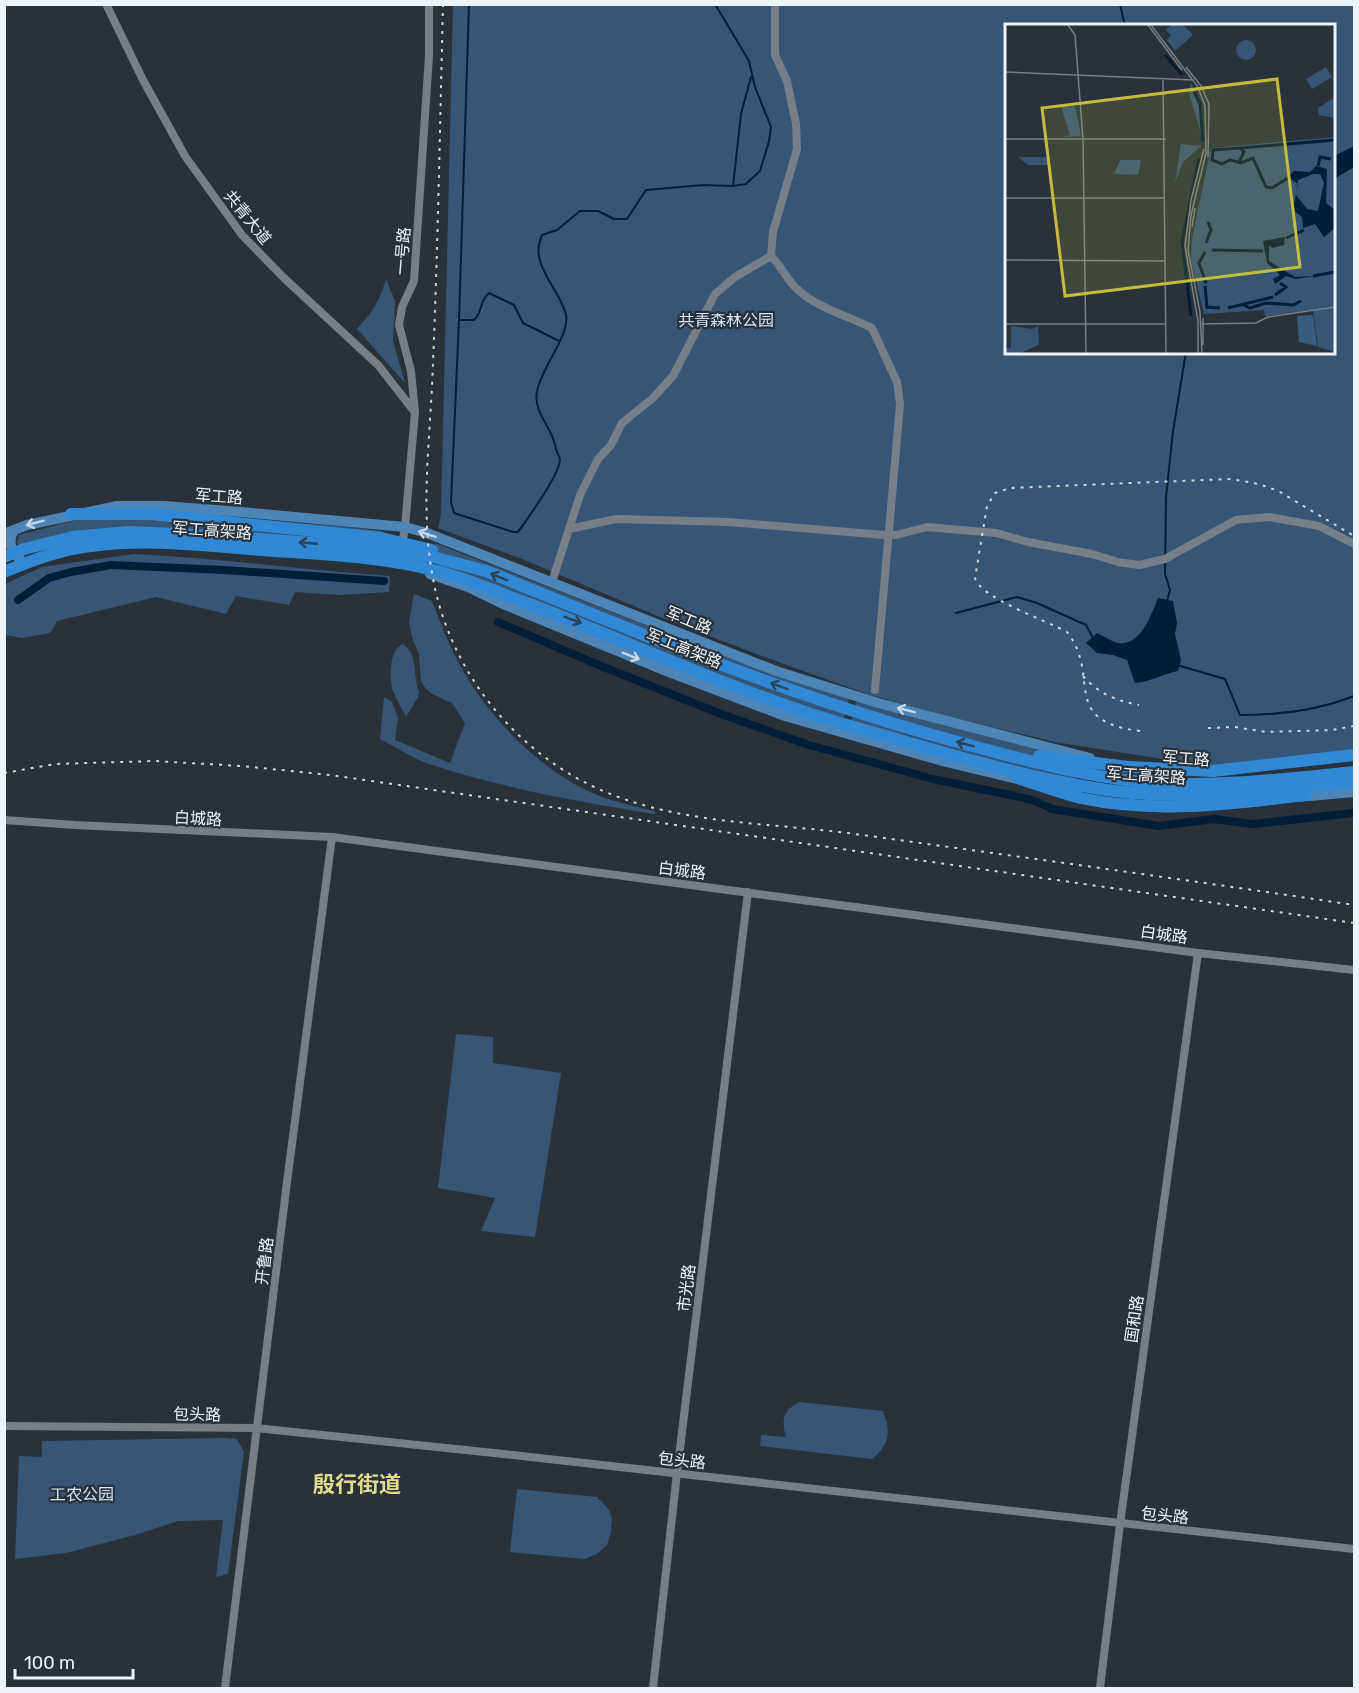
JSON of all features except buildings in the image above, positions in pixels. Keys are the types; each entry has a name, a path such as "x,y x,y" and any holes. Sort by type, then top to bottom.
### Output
{"highway":[{"path":"71,514 152,514 381,538 435,550 469,565"},
{"name":"军工高架路","path":"4,557 24,549 73,537 128,532 220,536 374,548 433,557 469,565 678,650 804,696 897,726 994,751 1103,776 1180,784 1245,782 1354,771"},
{"name":"军工高架路","path":"4,572 32,560 60,552 89,546 129,543 191,544 374,560 432,569 582,624 800,711 960,757 1082,786 1172,796 1223,794 1354,782"},
{"path":"994,751 1079,759 1128,767 1213,771 1354,755"},
{"path":"960,757 1005,775 1082,798 1133,804 1199,807 1354,790"}],"main road":[{"name":"军工路","path":"21,560 14,555 11,549 10,532 71,514 117,506 164,506 405,527 427,533 776,671 878,703 1123,767 1180,774 1215,775 1354,761"},
{"path":"4,566 57,552 129,547 325,558 412,569 468,587 503,604 669,672 785,716 945,762 1048,787 1110,798 1182,804 1354,790"}],"street":[{"name":"共青大道","path":"106,4 143,80 185,156 242,235 284,278 378,365 415,412"},
{"name":"一号路","path":"398,567 405,527 415,412 411,371 399,325 402,307 414,280 429,56 429,4"},
{"path":"771,256 773,232 797,149 796,124 787,81 775,55 775,4"},
{"path":"552,582 580,495 598,459 611,445 622,423 653,398 673,376 715,294 735,278 771,256"},
{"path":"771,256 780,264 796,289 816,303 872,328 897,382 900,404 875,690"},
{"path":"569,529 616,519 729,522 889,535 927,527 996,533 1139,565 1165,559 1236,520 1269,518 1319,526 1354,544"},
{"name":"白城路","path":"4,820 332,837 1198,953 1354,970"},
{"name":"开鲁路","path":"225,1689 332,837"},
{"name":"市光路","path":"653,1689 748,892"},
{"name":"国和路","path":"1101,1689 1120,1524 1198,953"},
{"name":"包头路","path":"4,1425 256,1428 1354,1549"}],"green space":[{"name":"共青森林公园","path":"453,5 1354,5 1354,750 1213,767 1055,742 941,715 867,694 762,656 665,619 522,559 438,528 441,514"},
{"path":"386,279 395,301 393,341 405,383 357,329 375,306"},
{"path":"124,513 177,513 339,526 382,531 389,537 269,543 18,546 19,535 75,520"},
{"path":"435,543 773,675 849,699 843,722 439,568"},
{"path":"134,554 390,576 389,592 340,595 295,592 289,605 236,596 226,614 156,597 57,621 50,633 22,638 5,635 5,584 42,567"},
{"path":"414,594 432,601 453,652 465,674 495,716 513,736 553,771 575,784 604,798 655,811 655,814 569,799 457,773 423,762 380,739 384,697 392,702 398,718 395,740 450,763 465,723 452,703 432,694 421,681 419,655 409,622"},
{"path":"403,644 408,648 413,659 419,692 406,717 393,691 391,679 391,665 395,652"},
{"path":"856,701 1080,761 1075,782 850,725"},
{"path":"456,1034 493,1037 493,1063 561,1073 535,1237 481,1231 495,1198 438,1188"},
{"path":"799,1402 883,1411 888,1431 886,1443 872,1459 760,1446 761,1435 786,1437 785,1416"},
{"name":"工农公园","path":"237,1439 244,1452 228,1574 216,1577 223,1520 178,1521 66,1553 15,1559 19,1456 42,1457 42,1441"},
{"path":"517,1489 597,1497 609,1510 612,1519 607,1545 597,1554 584,1559 510,1552"}],"shaded area":[{"path":"1354,146 1354,167 1335,178 1335,156"},
{"path":"1158,598 1173,601 1177,623 1175,634 1181,660 1178,671 1135,683 1127,660 1097,653 1086,643 1097,633 1119,643 1127,643 1134,639 1144,627"}],"waterway":[{"path":"459,320 469,4"},
{"path":"559,341 523,323 514,305 489,293 474,320 459,320 451,502 454,513 518,532 542,497 558,467 560,458 536,398 543,373 564,333 566,315 542,266 539,256 542,235 557,230 580,211 598,211 614,219 627,219 646,190 746,184 760,171 771,127 755,87 749,61 715,4"},
{"path":"1120,4 1125,24"},
{"path":"733,186 741,114 751,77"},
{"path":"1167,601 1170,590 1165,574 1166,497 1173,431 1186,354"},
{"path":"18,600 49,578 111,565 384,581"},
{"path":"956,613 1017,597 1037,603 1086,625 1093,638"},
{"path":"498,622 721,714 809,745 933,779 1035,801 1052,809 1159,826 1214,819 1253,824 1354,813"},
{"path":"1177,665 1225,679 1240,715 1298,711 1354,696"}],"railway":[{"path":"443,4 436,273 427,468 429,547 440,607 452,639 467,670 486,699 509,725 534,749 562,769 592,786 623,799 655,808 721,820 855,834 1354,905"},
{"path":"1140,731 1115,726 1099,718 1090,707 1077,648 1067,632 1001,601 980,586 975,578 987,506 995,493 1010,488 1228,479 1254,483 1280,492 1354,536"},
{"path":"1083,676 1095,688 1109,696 1139,705"},
{"path":"1208,728 1235,727 1266,732 1332,730 1354,726"},
{"path":"4,773 55,764 154,761 242,766 330,775 1354,923"}],"district":[{"name":"殷行街道","path":"357,1484"}]}
